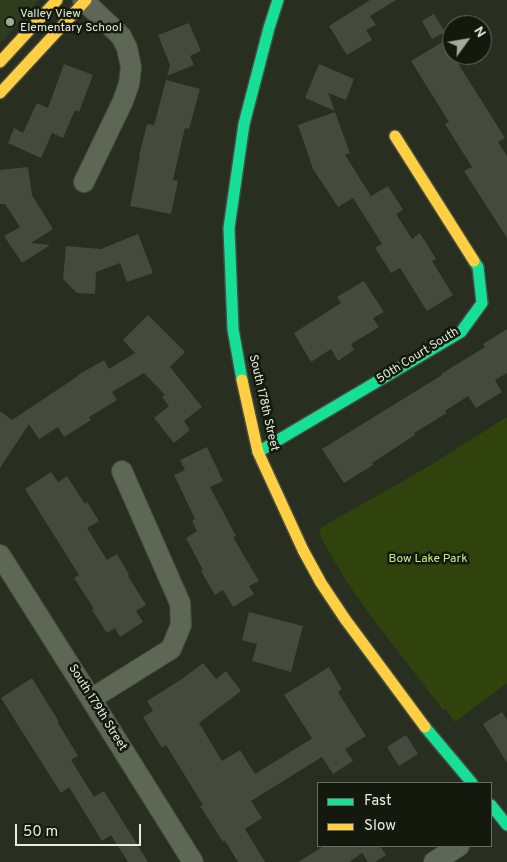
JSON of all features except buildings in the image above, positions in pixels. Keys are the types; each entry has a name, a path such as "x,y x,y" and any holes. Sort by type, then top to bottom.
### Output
{"street":[{"path":"0,62 57,0"},
{"name":"South 178th Street","path":"278,0 244,124 229,228 233,329 258,452 303,550 345,619 428,731 471,782"},
{"path":"0,92 84,1 122,36 131,67 128,84 123,100 84,182"},
{"name":"50th Court South","path":"258,452 461,332 482,303 478,267 395,136"},
{"path":"92,699 171,648 181,625 180,603 122,471"},
{"name":"South 179th Street","path":"0,555 92,699 192,862"},
{"path":"434,862 457,847"}],"shaded area":[{"name":"Valley View Elementary School","path":"0,0 39,0 0,44"}],"green space":[{"name":"Bow Lake Park","path":"507,417 507,683 455,722 445,709 443,710 367,611 328,550 319,534 321,532 320,528 424,469"}],"traffic: fast":[{"path":"242,380 233,329 229,228 244,124 278,0"},
{"path":"258,452 461,332 482,303 478,267 474,261"},
{"path":"425,727 471,782"},
{"path":"492,806 507,825"}],"traffic: slow":[{"path":"0,62 57,0"},
{"path":"0,93 86,0"},
{"path":"395,136 474,261"},
{"path":"242,380 258,452 303,550 321,583 345,619 425,727"}],"place":[{"name":"Valley View Elementary School","path":"10,22"}]}
